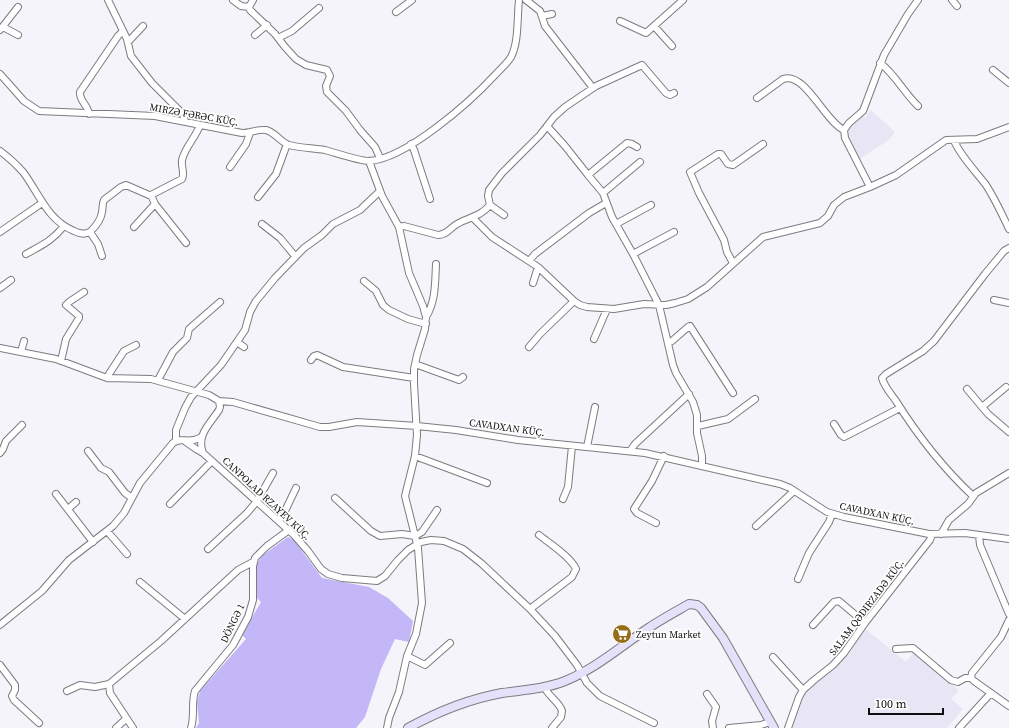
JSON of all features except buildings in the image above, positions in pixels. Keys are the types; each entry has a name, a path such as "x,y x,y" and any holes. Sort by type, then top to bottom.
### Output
{"street":[{"path":"108,0 124,32 131,56 152,84 183,114 185,121"},
{"path":"233,0 241,6 249,7"},
{"path":"249,7 254,0"},
{"path":"396,12 412,0"},
{"path":"387,728 389,718 401,686 407,656 416,634 422,603 419,554 405,496 415,456 417,426 414,378 415,364 426,324 426,317 425,310 407,267 399,227 380,191 377,178 369,161 399,151 431,131 470,101 508,61 514,47 519,0"},
{"path":"526,0 540,11 545,26 593,88"},
{"path":"620,21 644,32 648,32 683,0"},
{"path":"870,187 845,138 844,130 865,107 886,50 918,0"},
{"path":"952,0 957,6"},
{"path":"18,7 2,29 18,35"},
{"path":"249,7 254,15 267,25 288,51 303,64 327,70 330,76 326,86 327,92 346,111 375,147 380,158"},
{"path":"278,38 292,31 319,8"},
{"path":"542,16 552,14"},
{"path":"255,35 267,25"},
{"path":"128,42 143,26"},
{"path":"654,26 672,46"},
{"path":"89,114 80,97 80,92 118,36 124,32"},
{"path":"880,63 887,69 910,99 918,106"},
{"path":"504,214 490,205 488,196 489,190 502,173 540,135 554,117 565,107 593,88 642,65 666,94 670,95 674,93"},
{"path":"993,70 1009,83"},
{"name":"MIRZƏ FƏRƏC KÜÇ.","path":"0,74 24,101 41,112 52,111 89,114 155,116 242,133 265,130 287,144 369,161"},
{"path":"757,98 783,79 787,77 793,79 800,83 813,96 836,126 844,130"},
{"path":"151,195 182,179 182,163 184,153 200,125"},
{"path":"547,126 603,193 616,224 659,305 676,373 689,394 697,415 698,438 702,456 702,466"},
{"path":"473,218 492,237 538,267 580,305 607,309 623,309 644,304 675,304 695,296 707,287 762,237 820,223 828,216 834,205 844,197 896,175 943,142 950,139 977,139 1009,127"},
{"path":"230,167 246,144 250,133"},
{"path":"954,140 958,148 978,174 997,203 1009,229"},
{"path":"588,176 627,143 637,147"},
{"path":"258,197 276,174 287,144"},
{"path":"411,144 430,199"},
{"path":"734,263 726,252 724,240 699,193 690,172 718,154 721,154 728,164 734,165 763,144"},
{"path":"0,151 21,170 42,203 64,226 80,234 90,232 100,217 104,200 121,187 129,185 151,195 155,204 186,243"},
{"path":"603,193 640,162"},
{"path":"0,625 36,596 70,560 107,531 120,518 145,476 176,440 176,430 185,408 196,391 221,365 237,342 247,325 250,312 256,301 295,256 322,235 333,224 360,210 380,191"},
{"path":"0,232 42,203"},
{"path":"529,261 535,254 577,222 606,203"},
{"path":"134,227 155,204"},
{"path":"399,227 404,226 438,236 442,235 454,225 473,218 490,205"},
{"path":"616,224 651,205"},
{"path":"262,224 280,238 295,256"},
{"path":"26,254 54,238 64,226"},
{"path":"90,232 98,244 102,256"},
{"path":"633,254 674,232"},
{"path":"973,496 961,485 926,446 882,380 883,376 923,351 934,342 985,274 1004,251 1009,248"},
{"path":"426,317 431,308 434,296 436,264"},
{"path":"533,283 538,267"},
{"path":"0,288 11,280"},
{"path":"364,281 376,290 383,305 389,310 408,320 426,324"},
{"path":"61,361 66,339 79,318 79,316 67,306 67,303 84,292"},
{"path":"994,300 1009,303"},
{"path":"529,347 540,334 574,301"},
{"path":"158,380 173,352 186,338 189,329 220,302"},
{"path":"594,339 607,309"},
{"path":"668,343 688,326 690,326 733,392"},
{"path":"21,352 24,341"},
{"path":"237,342 244,347"},
{"path":"107,378 124,351 136,345"},
{"name":"CAVADXAN KÜÇ.","path":"0,348 61,361 107,378 147,378 158,380 209,395 219,401 233,402 320,427 329,427 357,422 417,426 456,430 511,439 630,451 664,456 787,486 821,509 832,514 932,534 955,533 1009,539"},
{"path":"311,360 317,355 343,367 414,378"},
{"path":"415,364 459,380 463,377"},
{"path":"982,407 1006,387"},
{"path":"968,389 982,407 1009,432"},
{"path":"630,451 634,444 689,394"},
{"path":"698,426 728,419 755,399"},
{"path":"203,453 200,445 201,438 219,410 219,401"},
{"path":"587,447 594,407"},
{"path":"834,424 840,435 844,437 900,408"},
{"path":"0,453 4,449 6,441 22,425"},
{"path":"176,440 194,441 201,438"},
{"name":"CANPOLAD RZAYEV KÜÇ.","path":"184,441 203,453 289,530 324,572 342,578 373,581 380,580 388,573 403,554 417,544 425,541 436,540 451,543 463,549 481,563 530,609 555,636 587,683 600,696 654,723"},
{"path":"563,499 568,487 572,446"},
{"path":"88,451 101,468 109,472 125,493 132,498"},
{"path":"415,456 487,483"},
{"path":"656,523 637,513 634,509 652,481 664,456"},
{"path":"170,504 212,461"},
{"path":"208,549 247,513 257,501 272,473"},
{"path":"941,534 948,520 968,504 973,496 1009,473"},
{"path":"279,521 286,512 296,488"},
{"path":"756,526 794,491"},
{"path":"56,494 93,542"},
{"path":"335,498 375,534 380,536 402,534 415,536 422,532 437,510"},
{"path":"68,509 76,502"},
{"path":"798,579 809,552 829,522 832,514"},
{"path":"67,691 80,685 95,687 109,684 185,619 238,570 253,562 267,546 289,530"},
{"path":"107,531 128,554"},
{"name":"SALAM QƏDIRZADƏ KÜÇ.","path":"788,728 803,690 839,660 865,622 930,540 932,534"},
{"path":"530,609 572,577 576,569 570,560 538,535"},
{"path":"979,535 980,545 1009,614"},
{"name":"DÖNGƏ 1","path":"191,728 195,691 233,645 251,611 253,600 253,562"},
{"path":"140,582 185,619"},
{"path":"812,625 834,602 837,601 865,622"},
{"path":"408,728 442,711 463,703 502,693 561,683 603,661 657,622 689,604 694,604 701,608 726,642 772,725 729,728"},
{"path":"971,678 972,673 1001,637 1009,620"},
{"path":"407,656 425,665 450,643"},
{"path":"896,649 913,648 951,680 958,682 965,678 971,678 1009,706"},
{"path":"773,657 803,690"},
{"path":"0,665 15,685 15,690 12,696 14,700 39,723"},
{"path":"109,684 110,692 133,728"},
{"path":"544,686 547,693 558,704 562,711 561,717 552,728"},
{"path":"706,694 716,707 712,721 713,728"},
{"path":"959,728 991,694"},
{"path":"116,728 126,719"}],"shaded area":[{"path":"871,110 895,132 890,139 860,159 848,138 847,131 861,114 865,118"},
{"path":"288,537 294,540 322,578 369,587 388,598 413,621 409,642 395,639 381,669 365,717 356,728 196,728 199,723 197,702 200,691 246,639 242,635 261,602 256,597 256,565 263,555"},
{"path":"864,628 906,662 913,653 959,690 951,699 963,709 947,728 791,728 805,692 833,670 849,653"}],"place":[{"name":"Zeytun Market","path":"622,634"}]}
